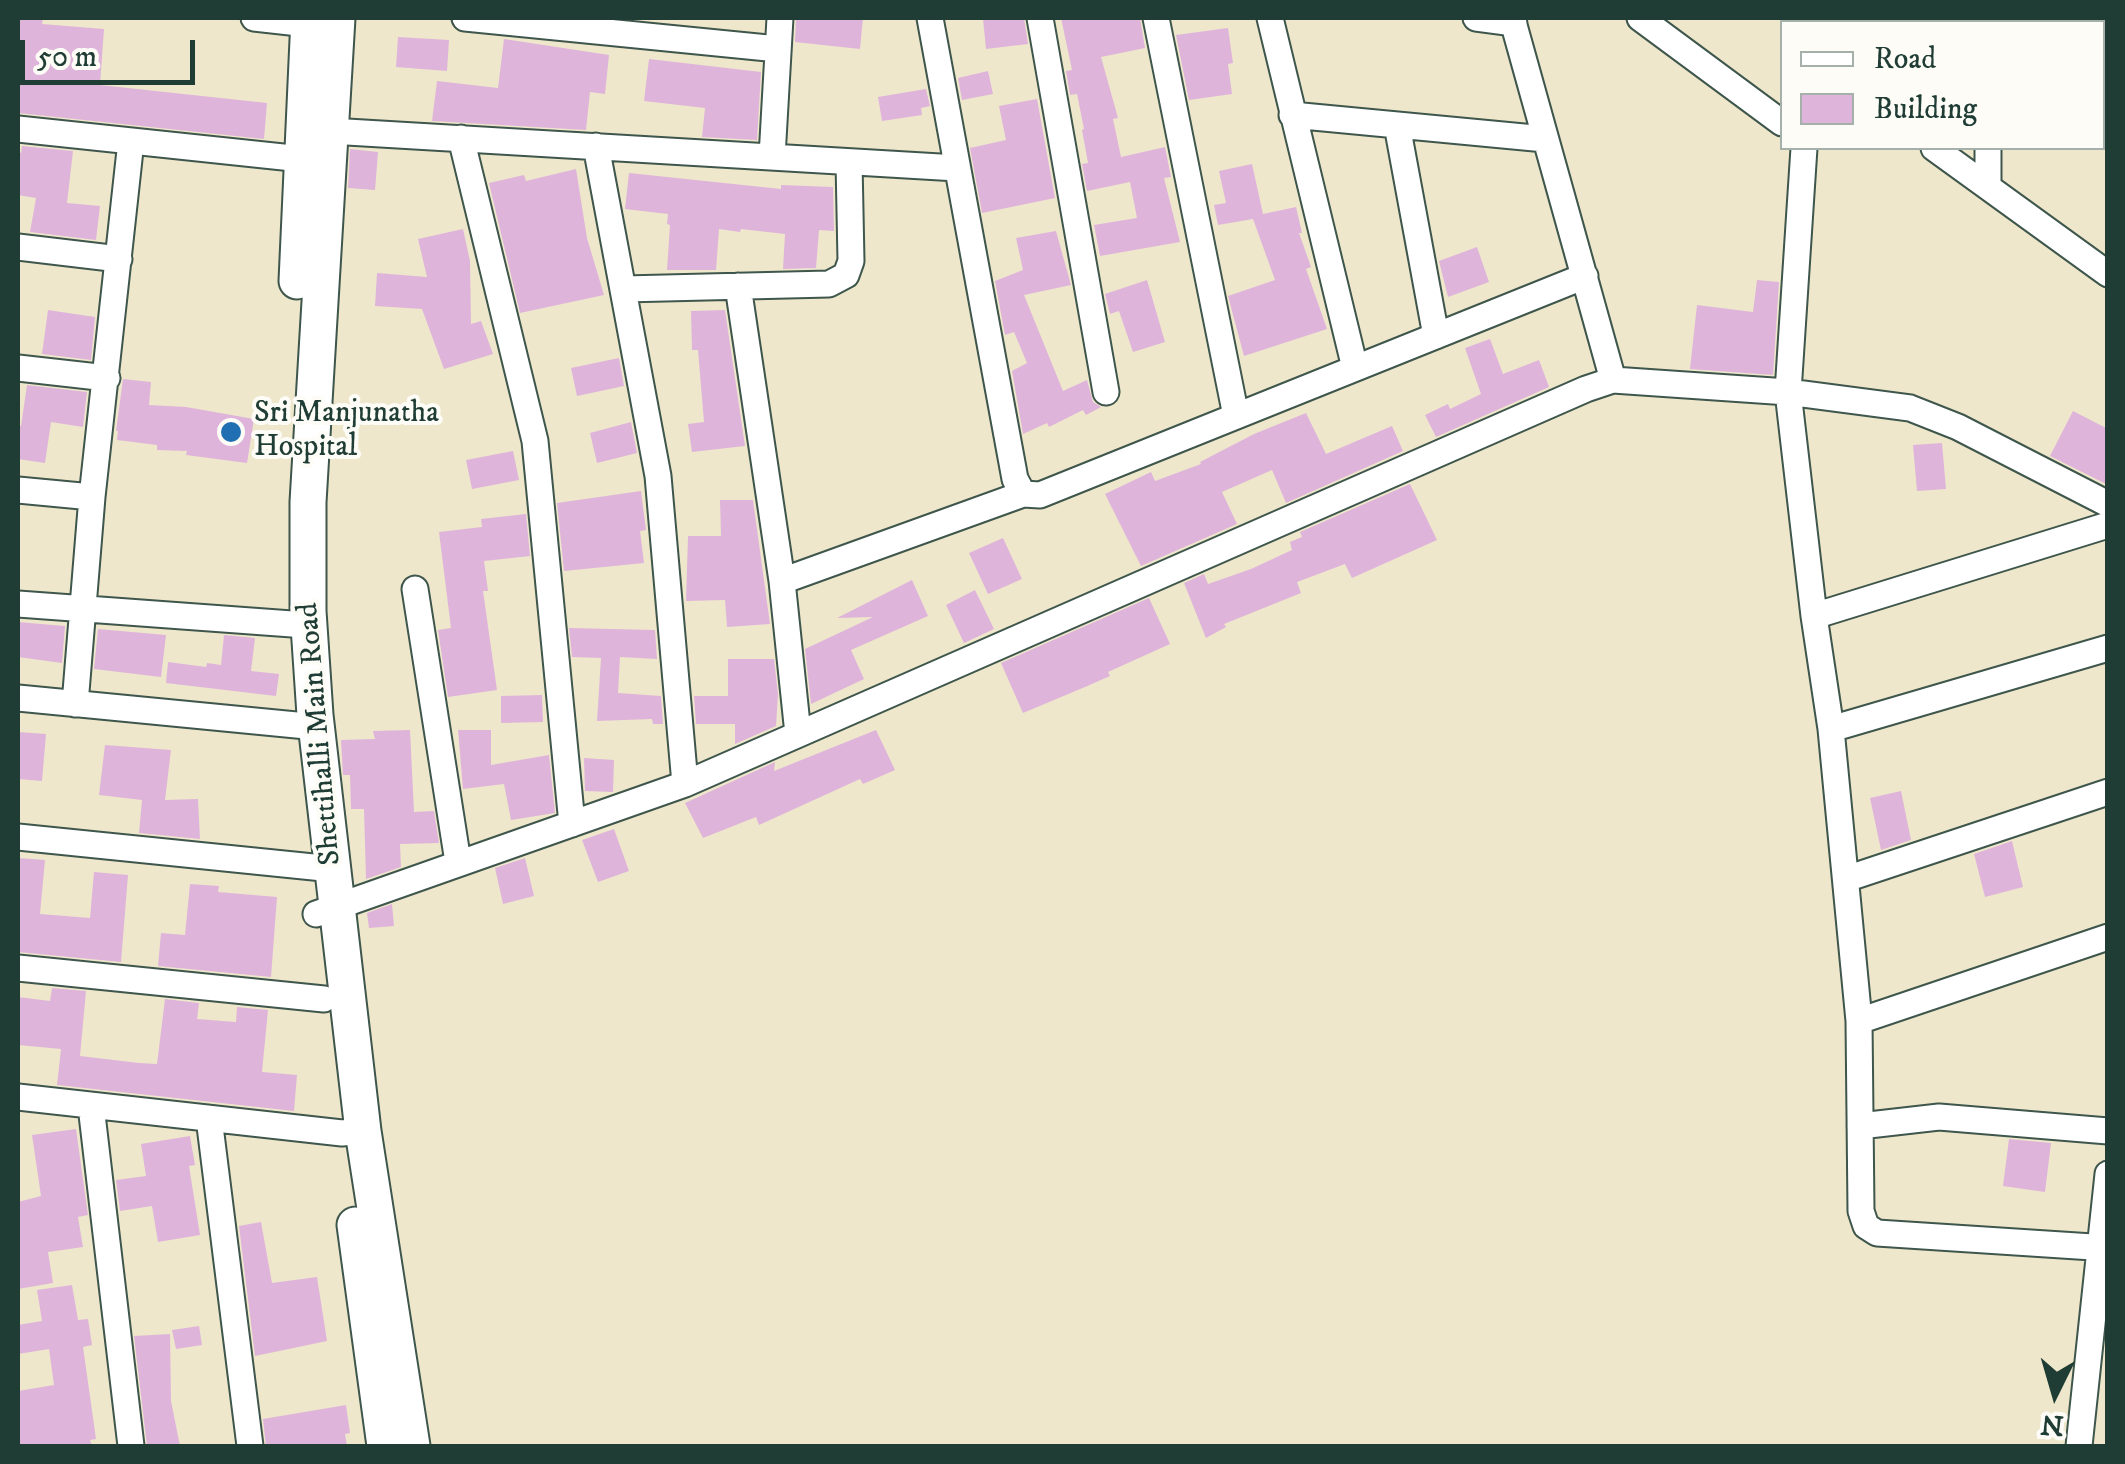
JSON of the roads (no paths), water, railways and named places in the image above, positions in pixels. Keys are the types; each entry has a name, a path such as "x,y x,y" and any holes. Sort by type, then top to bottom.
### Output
{"main road":[{"name":"Shettihalli Main Road","path":"307,726 308,502 330,131 318,20"},
{"name":"Shettihalli Main Road","path":"318,20 302,159 288,536 292,624 307,726 386,1446"},
{"name":"Shettihalli Main Road","path":"328,910 324,1000 412,1446"}],"street":[{"path":"254,18 318,20"},
{"path":"465,18 640,26 778,49"},
{"path":"772,157 780,18"},
{"path":"930,18 1015,479 1023,494"},
{"path":"1040,18 1106,392"},
{"path":"1156,18 1236,416"},
{"path":"1270,18 1356,368"},
{"path":"1476,18 1513,20 1613,380"},
{"path":"1640,18 1780,122"},
{"path":"1680,47 1682,18"},
{"path":"1292,116 1545,139"},
{"path":"1397,125 1436,336"},
{"path":"18,129 302,159"},
{"path":"330,131 957,168"},
{"path":"462,138 534,441 572,824"},
{"path":"75,704 92,497 131,141"},
{"path":"596,146 658,476 685,784"},
{"path":"1804,150 1788,392 1831,729 1859,1021 1862,1212 1866,1226 1877,1233 2104,1248"},
{"path":"1937,150 2108,274"},
{"path":"1988,150 1988,186"},
{"path":"624,290 829,284 846,275 851,261 849,162"},
{"path":"18,247 119,259"},
{"path":"782,581 1023,494 1040,495 1586,276"},
{"path":"738,286 782,581 798,734"},
{"path":"18,368 107,378"},
{"path":"328,910 685,784 1613,380 1788,392 1910,408 1958,427 2108,504"},
{"path":"18,490 92,497"},
{"path":"1814,616 2108,525"},
{"path":"415,589 458,862"},
{"path":"18,604 292,624"},
{"path":"1831,729 2108,648"},
{"path":"18,698 307,726"},
{"path":"1846,879 2108,792"},
{"path":"18,838 322,868"},
{"path":"1859,1021 2108,937"},
{"path":"18,968 324,1000"},
{"path":"18,1097 352,1132"},
{"path":"92,1106 131,1446"},
{"path":"1860,1126 1939,1117 2108,1131"},
{"path":"209,1118 250,1446"},
{"path":"2079,1446 2096,1402 2108,1174"}],"place":[{"name":"Sri Manjunatha Hospital","path":"231,432"}]}
